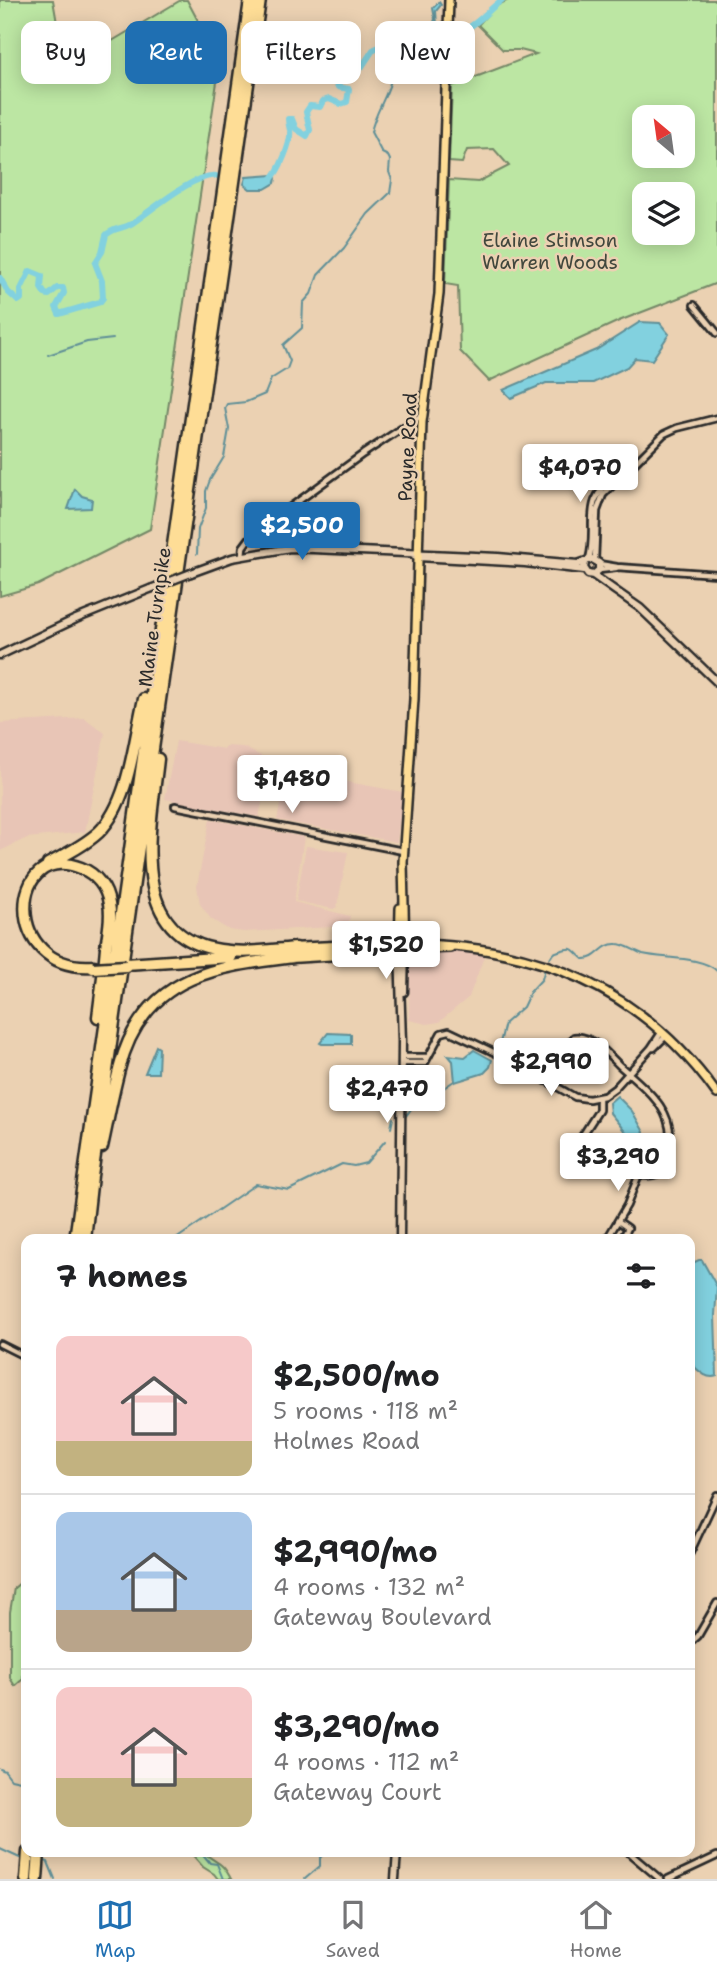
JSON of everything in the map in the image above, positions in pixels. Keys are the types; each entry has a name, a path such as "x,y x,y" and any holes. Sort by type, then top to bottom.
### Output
{"highway":[{"name":"Maine Turnpike","path":"76,1234 250,0"},
{"name":"Maine Turnpike","path":"86,1234 260,0"},
{"path":"170,624 167,680 149,847 150,877 156,901 176,929 205,946 238,952 295,953"},
{"path":"158,644 126,782 113,813 91,839 30,877 18,899 18,925 26,940 37,952 60,965 76,968 402,947"},
{"path":"91,1111 88,1100 109,927 109,901 102,885 83,869 66,865 41,871 29,882 18,905 19,922 26,937 51,960 68,965 94,967"},
{"path":"89,1202 122,1058 130,1038 145,1014 173,988 202,973 295,953"},
{"path":"26,1879 28,1857"},
{"path":"37,1879 39,1857"}],"main road":[{"name":"Payne Road","path":"402,947 403,850 414,709 416,555 422,415 439,294 449,0"},
{"path":"402,947 454,947 506,953 562,970 617,998 664,1034 690,1059 717,1094"}],"street":[{"path":"694,305 717,333"},
{"path":"242,556 244,545 257,531 422,415"},
{"path":"717,418 668,432 619,476 603,495 598,505 593,567 608,585 640,608 717,682"},
{"path":"0,655 65,624 191,573 242,556 268,551 307,548 717,574"},
{"path":"175,806 403,850"},
{"name":"Payne Road","path":"400,1234 402,947"},
{"path":"401,1060 429,1057 441,1034 449,1031 506,1058 578,1098 589,1100 611,1091 651,1048 650,1045 664,1034"},
{"path":"546,1082 571,1040 577,1036 600,1047 657,1100 663,1110 671,1140 662,1167 652,1176 611,1165 580,1146 579,1142 600,1109 599,1098"},
{"path":"584,1134 615,1153 662,1167"},
{"path":"610,1234 629,1203 639,1174"},
{"path":"618,1221 628,1228 625,1234"},
{"path":"0,1344 21,1354"},
{"path":"695,1542 717,1495"},
{"path":"695,1639 717,1603"},
{"path":"668,1879 717,1856"},
{"path":"395,1879 397,1857"},
{"path":"634,1857 660,1879"}],"shaded area":[{"path":"85,718 105,733 85,832 27,838 0,851 0,723"},
{"path":"176,741 224,749 225,746 243,747 271,761 259,817 165,799"},
{"path":"287,771 403,792 397,842 277,820"},
{"path":"210,819 304,837 294,902 350,916 348,926 244,932 229,930 211,919 200,904 197,886"},
{"path":"306,846 348,852 337,907 333,909 296,901"},
{"path":"464,951 485,954 469,997 439,1022 427,1024 409,1020 410,955"}],"green space":[{"path":"0,0 53,0 57,21 21,21 21,84 111,84 111,42 125,33 125,84 217,84 150,529 38,585 0,596"},
{"path":"181,0 187,0 198,21 146,21"},
{"name":"Elaine Stimson Warren Woods","path":"508,0 717,0 717,283 619,321 489,381 460,351 458,286 445,284 449,180 478,182 509,166 494,149 467,150 462,163 449,162 452,86 475,84 475,77 536,54 503,50 478,25 494,7"},
{"path":"21,1584 21,1681 15,1686 10,1678 10,1612 14,1588"},
{"path":"194,1857 210,1857 221,1865 231,1879 218,1879"}],"water":[{"path":"439,2 441,5 436,11 437,21 434,21 433,8"},
{"path":"273,175 276,178 275,183 265,189 250,189 244,184 246,177"},
{"path":"640,322 660,323 669,334 652,360 635,358 627,367 593,383 546,383 511,398 503,390 596,350"},
{"path":"75,489 82,496 92,499 91,508 68,509"},
{"path":"328,1033 351,1034 351,1044 320,1043"},
{"path":"156,1046 159,1048 158,1073 145,1073"},
{"path":"474,1050 492,1060 490,1067 484,1073 455,1082 453,1061 448,1055 465,1057"},
{"path":"617,1096 632,1111 644,1132 643,1135 627,1134 610,1113 609,1103"},
{"path":"702,1260 717,1287 717,1376 713,1377 702,1374 695,1368 695,1262"}],"waterway":[{"path":"475,24 502,0"},
{"path":"270,180 287,149 290,135 288,119 292,119 296,129 307,136 310,130 306,112 310,106 320,107 323,101 329,99 341,104 347,102 349,89 338,87 335,80 343,59 351,57 353,70 361,68 375,49"},
{"path":"197,554 198,529 206,508 206,491 224,457 229,429 225,408 227,404 246,402 265,394 271,379 287,369 290,361 283,345 302,328 303,303 311,294 318,275 344,248 368,214 390,193 390,160 382,153 371,132 389,84"},
{"path":"0,278 8,292 18,301 30,271 42,276 41,288 45,294 49,295 57,288 63,288 64,293 56,307 59,314 100,302 103,298 102,281 95,263 102,252 106,235 131,224 184,187 216,176"},
{"path":"48,355 87,342 113,339"},
{"path":"550,958 554,953 570,949 583,959 588,959 607,946 617,944 651,956 702,963 717,971"},
{"path":"498,1051 505,1023 523,1007 530,992 542,979 545,969"},
{"path":"406,1116 416,1102 426,1100 454,1081"},
{"path":"391,1128 393,1118"},
{"path":"183,1234 256,1184 289,1190 342,1164 354,1166 366,1163 385,1141"},
{"path":"0,1769 11,1779 21,1781"},
{"path":"0,1849 22,1859"},
{"path":"205,1857 210,1863 217,1864 223,1879"},
{"path":"305,1879 320,1866 321,1857"},
{"path":"45,1861 48,1862 55,1879"}]}
